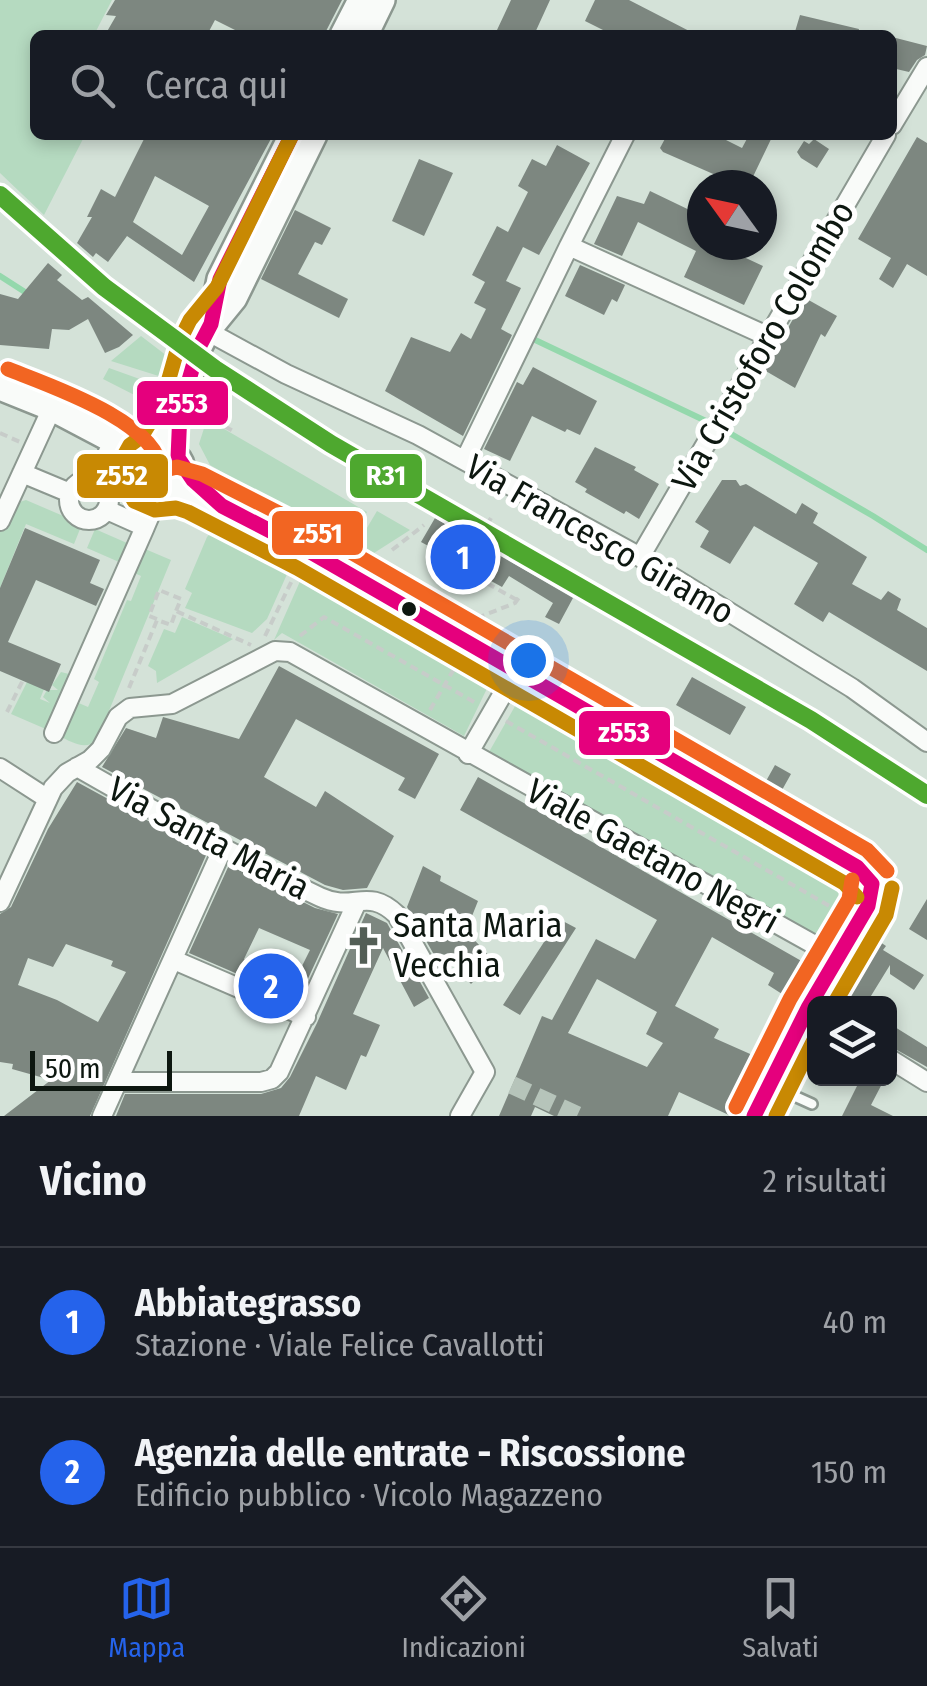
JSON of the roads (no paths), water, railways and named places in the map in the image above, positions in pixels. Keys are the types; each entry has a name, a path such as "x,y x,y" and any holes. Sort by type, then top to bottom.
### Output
{"street":[{"path":"345,30 360,0"},
{"path":"367,30 382,0"},
{"path":"897,117 924,76"},
{"path":"54,734 145,527 154,462 189,411 220,279 290,140"},
{"path":"209,327 234,298 312,140"},
{"path":"465,460 622,140"},
{"name":"Via Cristoforo Colombo","path":"640,558 883,140"},
{"path":"569,246 767,336"},
{"name":"Via Francesco Giramo","path":"209,327 286,374 418,434 640,558 852,688 927,742"},
{"path":"0,387 52,408 154,462 222,506 307,550 857,867 872,884 868,906 819,996"},
{"path":"0,521 52,408"},
{"path":"95,481 108,496 107,510 98,518 79,518 69,503 70,493 83,481 95,481 154,462"},
{"path":"22,473 70,493"},
{"path":"107,510 145,527"},
{"name":"Viale Gaetano Negri","path":"83,764 101,749 118,717 130,708 172,704 275,652 290,652 838,958"},
{"path":"468,754 516,671"},
{"path":"0,902 59,780 83,764"},
{"name":"Via Santa Maria","path":"83,764 222,850 336,904 371,899 385,903 397,915 485,1072 460,1116"},
{"path":"0,768 48,799"},
{"path":"102,1116 222,850"},
{"path":"119,1082 272,1079 306,1018 357,902"},
{"path":"174,960 306,1018"},
{"path":"754,1116 807,1018"},
{"path":"897,1063 927,1082"}],"lane":[{"path":"768,1084 812,1104"}],"waterway":[{"path":"0,276 28,294"},
{"path":"531,338 708,422"},
{"path":"726,431 927,550"}],"tunnel":[{"path":"512,1085 579,1116"}],"place":[{"name":"Abbiategrasso","path":"463,557"},
{"name":"Santa Maria Vecchia","path":"363,945"},
{"name":"Agenzia delle entrate - Riscossione","path":"271,986"}]}
